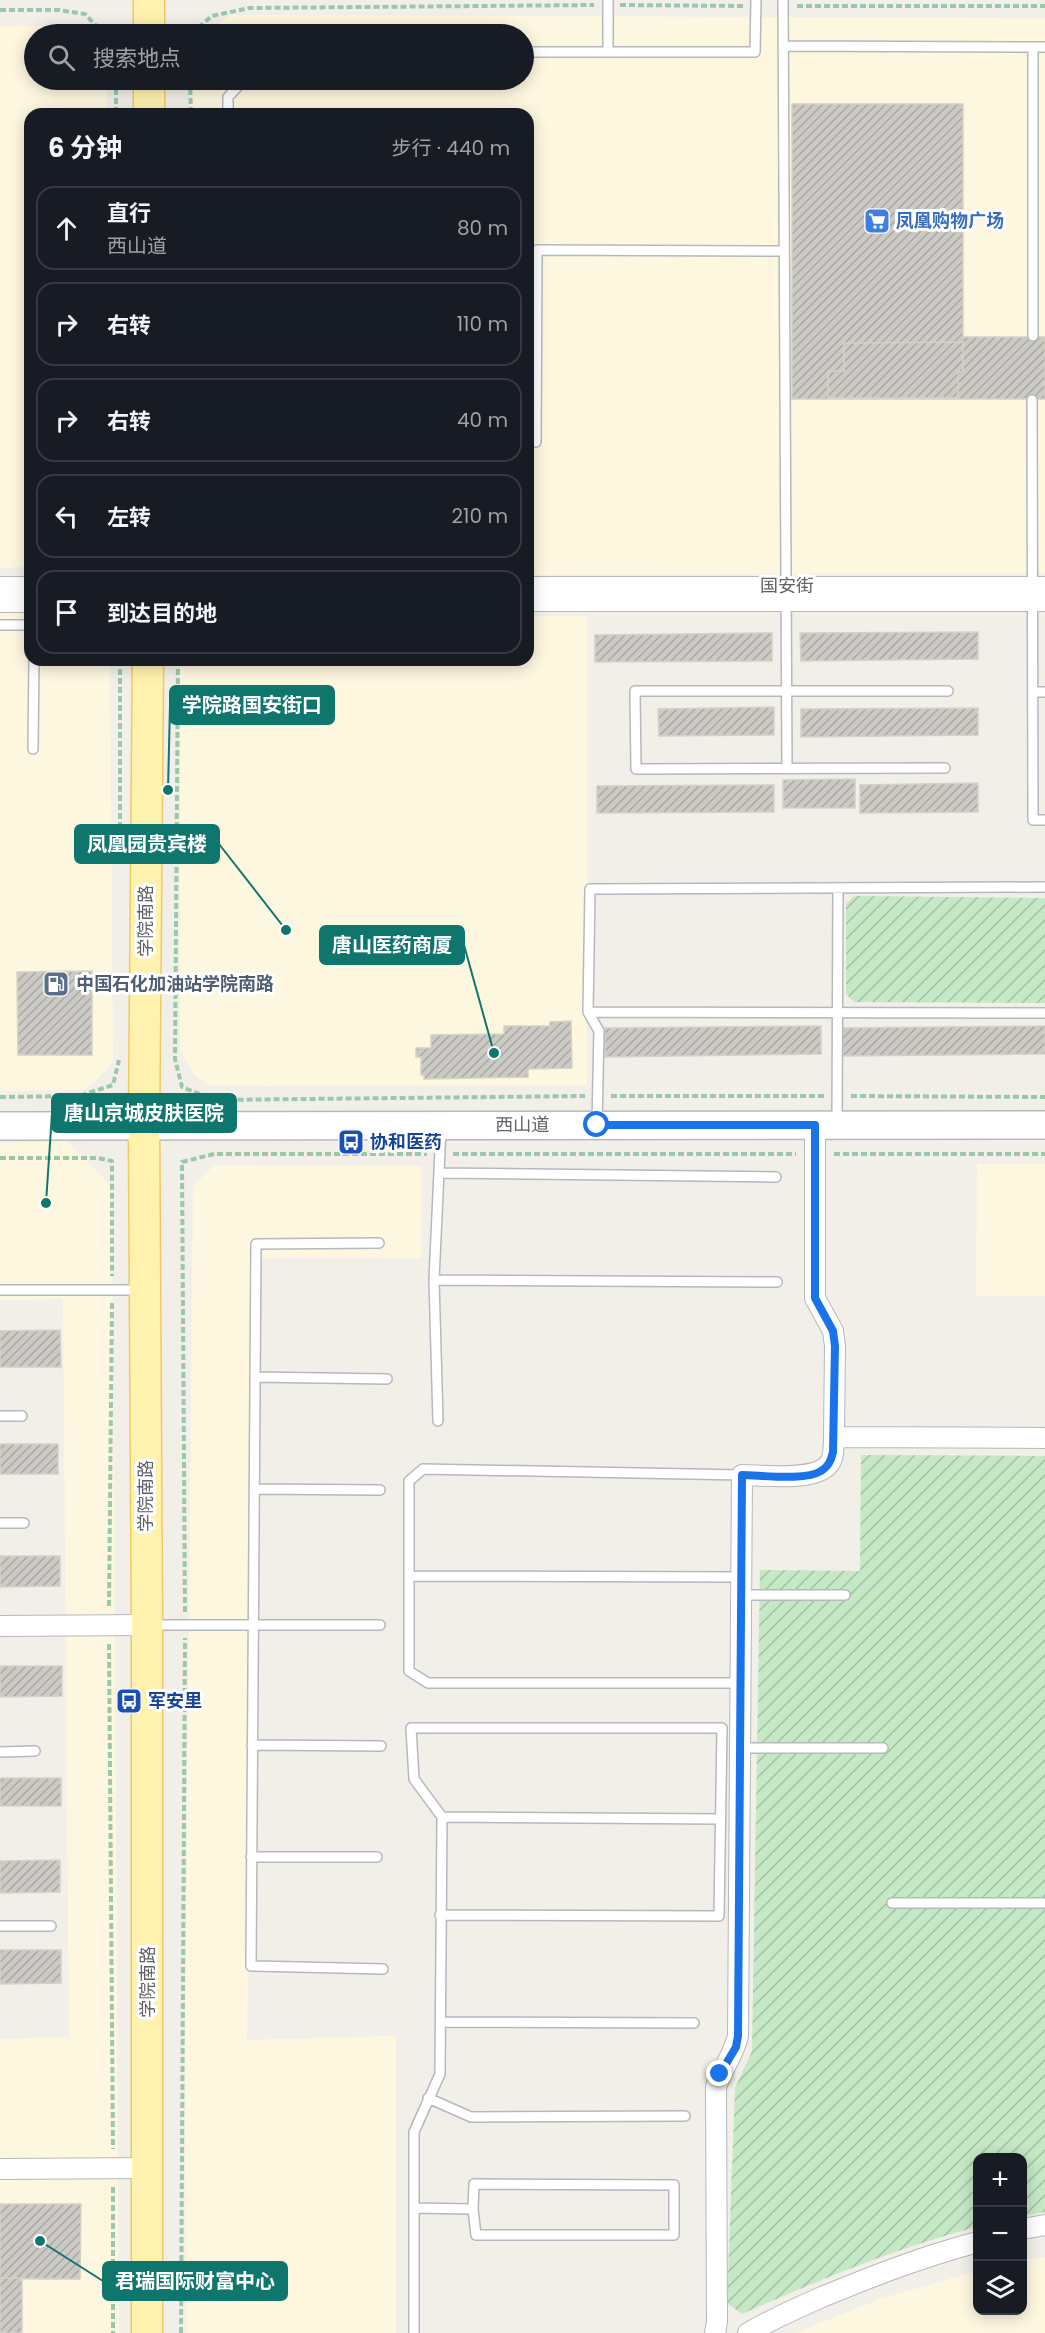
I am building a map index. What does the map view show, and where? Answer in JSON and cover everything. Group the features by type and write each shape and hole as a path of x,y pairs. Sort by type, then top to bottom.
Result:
{"main road":[{"path":"149,0 149,24"},
{"path":"149,90 149,108"},
{"name":"学院南路","path":"147,2333 144,1125 148,666"}],"street":[{"path":"0,587 24,587"},
{"name":"国安街","path":"534,587 785,593 1039,594"},
{"name":"国安街","path":"534,602 785,593"},
{"path":"0,602 24,602"},
{"name":"西山道","path":"0,1125 1045,1125"},
{"path":"715,2333 717,2322 716,2087 720,2074 736,2047 738,2036 742,1475 808,1476 821,1472 830,1462 834,1437 834,1339 833,1331 815,1298 815,1154 826,1125"},
{"path":"834,1437 1045,1438"},
{"path":"0,1626 147,1626"},
{"path":"0,2169 148,2168"},
{"path":"1027,2228 1045,2224"},
{"path":"748,2333 767,2322 858,2282 939,2252 973,2243"}],"lane":[{"path":"608,2 608,52"},
{"path":"534,52 755,52 756,3"},
{"path":"783,3 787,768"},
{"path":"783,46 1045,47"},
{"path":"1033,47 1033,336"},
{"path":"228,108 228,97 235,90"},
{"path":"534,442 536,442 537,250 784,251"},
{"path":"1032,400 1039,594 1033,692 1034,820 1045,820"},
{"path":"0,625 24,625"},
{"path":"33,749 34,666"},
{"path":"945,768 636,769 635,691 948,691"},
{"path":"1033,692 1045,692"},
{"path":"1033,738 1045,738"},
{"path":"597,1125 599,1031 588,1012 590,889 1045,887"},
{"path":"826,1125 838,1012 838,888"},
{"path":"588,1012 1045,1013"},
{"path":"438,1421 434,1280 441,1125"},
{"path":"439,1173 776,1177"},
{"path":"379,1243 256,1244 251,1966 383,1969"},
{"path":"434,1280 777,1282"},
{"path":"0,1290 145,1290"},
{"path":"255,1377 387,1378"},
{"path":"0,1416 22,1416"},
{"path":"740,1683 428,1683 409,1671 409,1481 423,1468 742,1475"},
{"path":"254,1489 381,1490"},
{"path":"0,1523 24,1523"},
{"path":"410,1576 741,1586 845,1595"},
{"path":"147,1626 380,1625"},
{"path":"414,2333 414,2132 440,2074 440,1915 442,1817 414,1779 411,1728 722,1728 719,1916 440,1915"},
{"path":"252,1745 381,1746"},
{"path":"741,1748 883,1748"},
{"path":"0,1752 35,1751"},
{"path":"442,1817 720,1819"},
{"path":"251,1857 377,1857"},
{"path":"892,1903 1045,1903"},
{"path":"0,1926 51,1926"},
{"path":"441,2022 694,2023"},
{"path":"428,2098 471,2116 685,2116"},
{"path":"474,2184 674,2185 674,2235 476,2235 473,2209 474,2184"},
{"path":"414,2208 473,2209"}],"path":[{"path":"202,24 212,16 249,8 608,2 756,3"},
{"path":"783,3 1045,6"},
{"path":"0,10 58,10 85,14 94,24"},
{"path":"116,90 116,108"},
{"path":"190,90 191,108"},
{"path":"178,666 175,1059 182,1087"},
{"path":"0,1097 79,1096 113,1085"},
{"path":"182,2333 185,1625 182,1162 214,1154 1045,1154"},
{"path":"0,1158 98,1158 112,1161 109,1626 113,2333"}],"shaded area":[{"path":"229,15 1045,18 1045,573 534,575 534,108 189,108 190,90 534,90 534,24 220,24","holes":["770,134 770,424 769,261"]},
{"path":"0,26 24,26 24,90 107,90 107,108 24,108 24,567 0,568"},
{"path":"0,609 24,609 24,666 110,666 113,1060 101,1076 84,1090 0,1091"},
{"path":"534,616 587,616 587,1085 211,1086 195,1076 180,1050 180,666 534,666"},
{"path":"67,1141 112,1187 119,2333 0,2333 0,2039 69,2037 63,1299 0,1300 0,1143"},
{"path":"977,1164 1045,1164 1045,1296 976,1296"},
{"path":"214,1165 422,1166 421,1258 257,1258 247,2040 396,2036 396,2333 186,2333 185,2040 193,1186"},
{"path":"1045,2257 1045,2333 795,2333 880,2299 973,2272 973,2315 1027,2315 1027,2259"}],"green space":[{"path":"854,896 1045,898 1045,1003 854,1002 846,994 846,904"},
{"path":"861,1455 1045,1456 1045,2212 1027,2215 1027,2153 973,2153 973,2228 858,2266 742,2314 727,2303 735,2088 752,2051 760,1570 860,1571"}],"building":[{"name":"凤凰购物广场","path":"792,104 963,104 963,337 1045,337 1045,399 792,399"},
{"path":"963,342 963,372 958,372 958,398 828,398 828,371 844,371 844,343"},
{"path":"978,632 978,659 801,661 800,633"},
{"path":"772,633 772,661 595,662 595,635"},
{"path":"774,707 774,735 659,736 658,709"},
{"path":"978,708 978,735 801,737 801,709"},
{"path":"855,779 855,808 783,808 783,780"},
{"path":"978,783 978,812 860,813 860,785"},
{"path":"774,785 774,812 597,813 597,786"},
{"path":"92,971 92,1055 18,1055 17,972"},
{"path":"571,1021 572,1068 528,1069 528,1077 424,1079 424,1075 421,1075 421,1057 416,1057 416,1048 431,1048 431,1035 504,1034 504,1026 550,1026 550,1022"},
{"path":"821,1026 821,1054 605,1057 605,1028"},
{"path":"1045,1026 1045,1054 843,1056 842,1028"},
{"path":"60,1330 61,1367 0,1367 0,1331"},
{"path":"0,1444 58,1444 58,1474 0,1474"},
{"path":"0,1556 60,1556 60,1586 0,1587"},
{"path":"0,1666 62,1666 62,1696 0,1697"},
{"path":"0,1778 61,1778 61,1806 0,1806"},
{"path":"60,1860 60,1892 0,1893 0,1861"},
{"path":"0,1950 61,1950 61,1983 0,1984"},
{"path":"0,2204 81,2204 80,2279 22,2279 22,2333 0,2333"},
{"path":"0,2204 81,2204 80,2279 0,2278"}],"place":[{"name":"凤凰购物广场","path":"877,221"},
{"name":"学院路国安街口","path":"168,790"},
{"name":"凤凰园贵宾楼","path":"286,930"},
{"name":"中国石化加油站学院南路","path":"56,984"},
{"name":"唐山医药商厦","path":"494,1053"},
{"name":"协和医药","path":"351,1142"},
{"name":"唐山京城皮肤医院","path":"46,1203"},
{"name":"军安里","path":"129,1701"},
{"name":"君瑞国际财富中心","path":"40,2241"}],"route":[{"path":"597,1125 815,1125 815,1298 833,1331 835,1346 833,1452 830,1462 821,1472 808,1476 742,1475 738,2036 736,2047 720,2074"}]}
